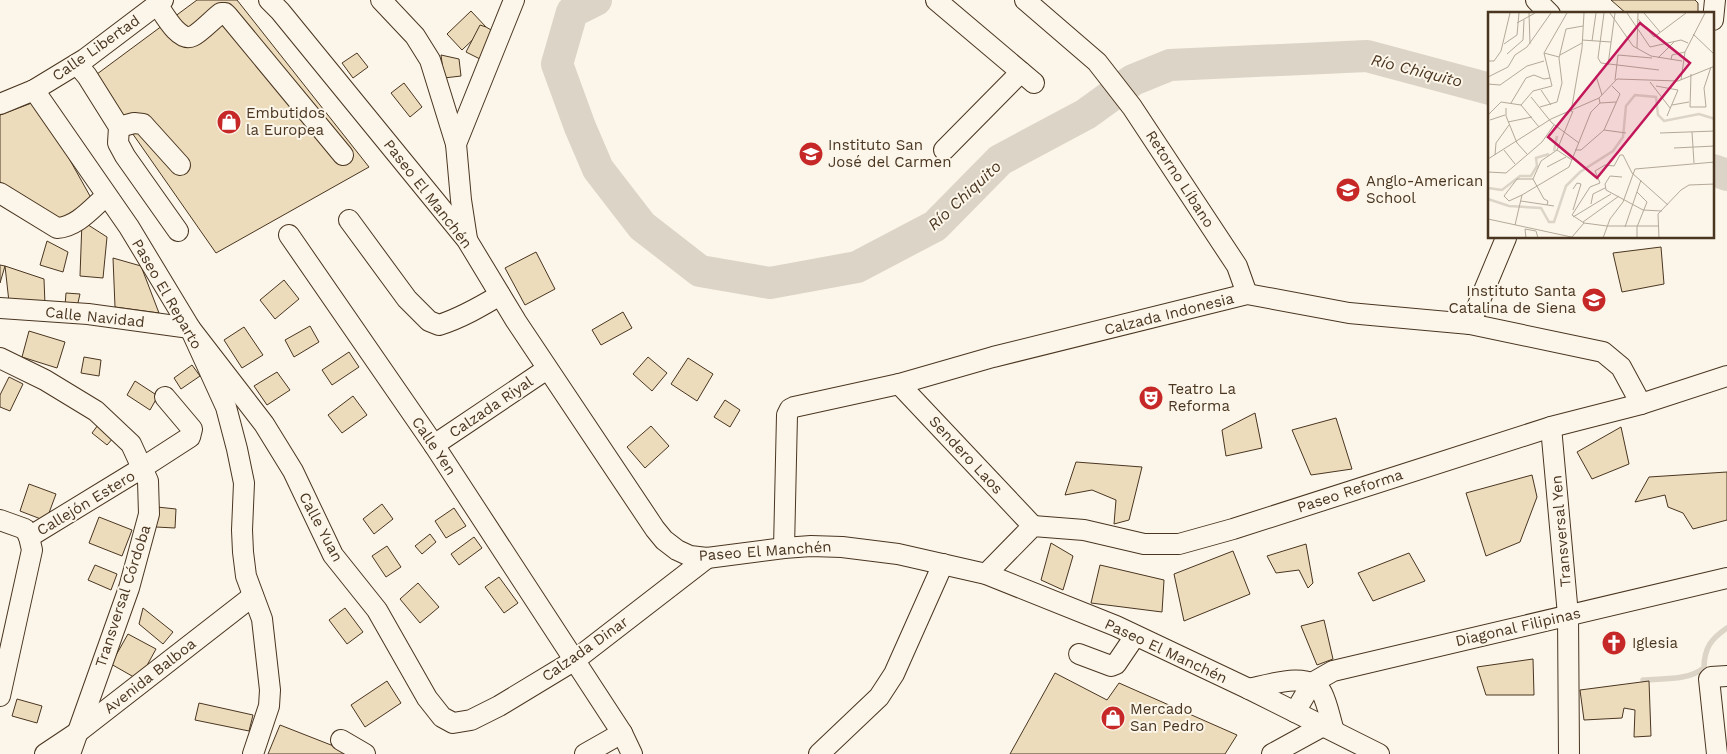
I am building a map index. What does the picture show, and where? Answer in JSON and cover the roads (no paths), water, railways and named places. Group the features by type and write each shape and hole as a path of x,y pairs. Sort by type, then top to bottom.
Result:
{"street":[{"name":"Paseo El Manchén","path":"269,0 467,240 547,369 655,529 664,540 677,550 690,556 707,558 784,548 811,546 842,547 898,554 986,574 1135,636 1249,689 1379,754"},
{"path":"381,0 415,36 430,60 456,144 467,240"},
{"path":"456,144 514,0"},
{"path":"936,0 1028,77 944,150"},
{"name":"Retorno Líbano","path":"1025,0 1097,62 1132,108 1237,266 1247,294"},
{"path":"1536,0 1548,12"},
{"path":"160,2 179,34 186,38 194,36 221,13 228,16 343,156"},
{"name":"Calle Libertad","path":"0,104 34,90 77,64 160,2"},
{"path":"77,64 87,76 118,127 118,143 125,156 178,230"},
{"name":"Paseo El Reparto","path":"34,90 129,227 190,328 226,407 244,483 242,552 246,576 262,619 270,690 269,706 253,754"},
{"path":"118,127 134,123 143,124 180,165"},
{"path":"0,193 57,228 65,228 73,224 106,196"},
{"path":"349,220 407,299 429,321 439,325 454,320 500,295"},
{"name":"Calle Yen","path":"289,235 434,445 622,733 632,754"},
{"path":"1470,324 1506,239"},
{"name":"Calzada Indonesia","path":"784,548 787,415 790,410 899,384 993,357 1247,294 1349,313 1470,324 1603,352 1621,367 1641,404"},
{"name":"Calle Navidad","path":"0,308 88,314 190,328"},
{"name":"Calle Yuan","path":"190,328 264,424 293,471 333,555 377,610 427,698 442,717 453,723"},
{"name":"Transversal Córdoba","path":"0,358 45,380 96,411 131,444 148,481 149,514 129,588 70,754"},
{"name":"Calzada Riyal","path":"434,445 547,369"},
{"name":"Paseo Reforma","path":"1032,526 1084,530 1144,544 1179,544 1242,526 1551,428 1641,404 1727,376"},
{"name":"Sendero Laos","path":"899,384 1032,526"},
{"name":"Callejón Estero","path":"29,537 190,437 192,429 165,397"},
{"name":"Transversal Yen","path":"1551,428 1568,615 1569,754"},
{"path":"0,520 25,529 32,550 0,696"},
{"path":"986,574 1032,526"},
{"name":"Calzada Dinar","path":"453,723 471,720 499,706 575,660 707,558"},
{"path":"819,754 879,697 894,674 943,564"},
{"name":"Diagonal Filipinas","path":"1294,712 1312,683 1334,671 1727,578"},
{"name":"Avenida Balboa","path":"45,754 78,732 253,596"},
{"path":"1079,654 1111,666 1116,664 1135,636"},
{"path":"1716,754 1709,679 1710,677 1727,676"},
{"path":"1249,689 1299,679 1312,683 1322,692 1329,729 1272,754"},
{"path":"585,754 622,733"},
{"path":"341,740 365,754"}],"waterway":[{"name":"Río Chiquito","path":"596,0 572,12 557,64 598,169 642,226 700,271 770,283 857,267 935,226 1000,160 1086,114 1133,80 1170,65 1367,56 1488,88"},
{"name":"Río Chiquito","path":"1714,170 1727,175"},
{"path":"1643,680 1683,677 1704,668 1707,649 1713,640 1727,628"}],"place":[{"name":"Embutidos la Europea","path":"229,122"},
{"name":"Instituto San José del Carmen","path":"811,154"},
{"name":"Anglo-American School","path":"1348,190"},
{"name":"Instituto Santa Catalina de Siena","path":"1594,300"},
{"name":"Teatro La Reforma","path":"1151,398"},
{"name":"Iglesia","path":"1614,643"},
{"name":"Mercado San Pedro","path":"1113,718"}]}
